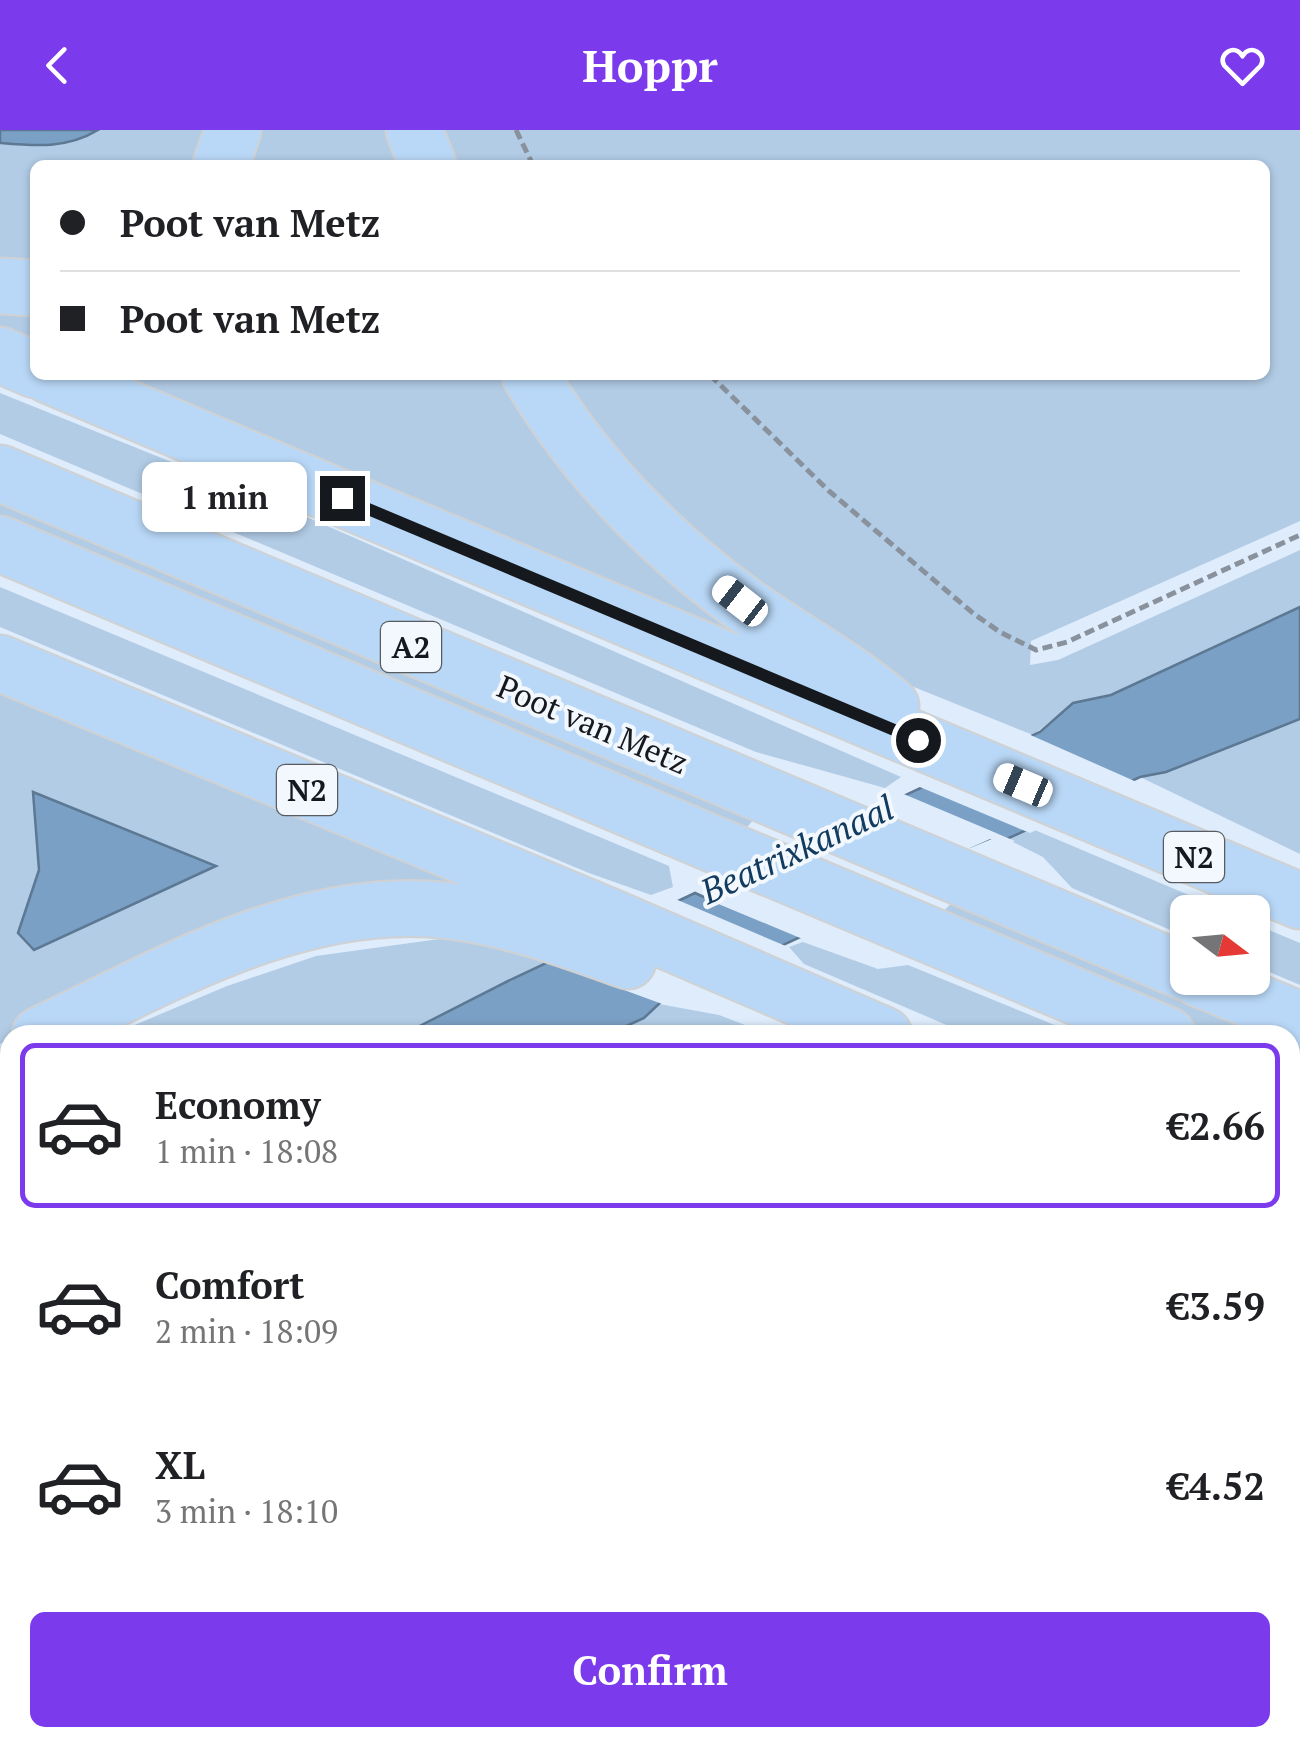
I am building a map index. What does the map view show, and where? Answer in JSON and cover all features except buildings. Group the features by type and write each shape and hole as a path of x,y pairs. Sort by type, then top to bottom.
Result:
{"highway":[{"path":"223,160 233,130"},
{"path":"414,130 426,160"},
{"path":"0,286 30,288"},
{"path":"0,355 30,368"},
{"name":"N2","path":"60,380 1300,901"},
{"name":"N2","path":"533,380 578,444 665,540 740,601 860,680 952,755"},
{"name":"Poot van Metz","path":"0,473 1170,965"},
{"name":"Poot van Metz","path":"0,544 1144,1025"},
{"name":"N2","path":"0,663 591,929 835,1025"},
{"name":"N2","path":"61,1025 227,948 298,924 345,914 426,909 515,924 591,929"},
{"name":"N2","path":"728,982 855,1025"},
{"path":"1239,995 1300,1020"}],"path":[{"path":"516,130 531,160"},
{"path":"715,380 829,491 974,614 1036,650 1067,642 1300,535"}],"shaded area":[{"path":"98,130 222,130 209,160 30,160 30,277 0,276 0,143 38,145 87,136"},
{"path":"244,130 400,130 412,160 233,160"},
{"path":"427,130 1300,130 1300,521 1031,641 1030,665 1058,660 1300,550 1300,606 1111,695 1073,703 1033,735 904,683 675,530 561,380 1270,380 1270,160 440,160"},
{"path":"0,296 30,299 30,350 0,337"},
{"path":"102,380 526,380 857,686"},
{"path":"0,393 293,511 901,777 885,788 756,752 0,434"},
{"path":"0,501 754,819 743,832 0,525"},
{"path":"0,587 669,866 673,887 651,895 589,873 0,627"},
{"path":"0,680 543,907 448,898 42,1025 0,1025","holes":["34,793 215,866 19,932 39,870"]},
{"path":"1300,719 1300,854 1140,777 1166,772"},
{"path":"1030,828 1189,895 1170,895 1170,930 1072,888 1043,857 1007,839"},
{"path":"956,899 1170,989 1170,995 1185,995 1257,1025 1195,1025 938,916"},
{"path":"1270,930 1300,943 1300,985 1270,972"},
{"path":"454,937 547,963 422,1025 135,1025 227,986 316,956"},
{"path":"803,942 878,969 908,965 1055,1025 947,1025 804,964 789,947"},
{"path":"659,1004 719,1015 745,1025 629,1025"}],"water":[{"path":"0,130 98,130 63,143 38,145 0,143"},
{"name":"Beatrixkanaal","path":"1300,607 1300,719 1166,772 1140,777 1007,839 998,835 890,880 881,900 663,1000 644,1018 629,1025 422,1025 695,893 706,898 734,885 818,836 1040,732 1073,703 1111,695"},
{"path":"33,792 216,866 34,950 18,933 39,870"}],"pier":[{"path":"1026,733 1139,783 1030,833 915,785"},
{"path":"899,792 1015,841 1006,844 990,839 970,848 963,865 904,889 893,886 884,905 805,940 704,898 734,884 741,866 799,843"},
{"path":"673,898 788,947 665,1005 542,960"}],"route":[{"path":"342,498 918,740"}]}
